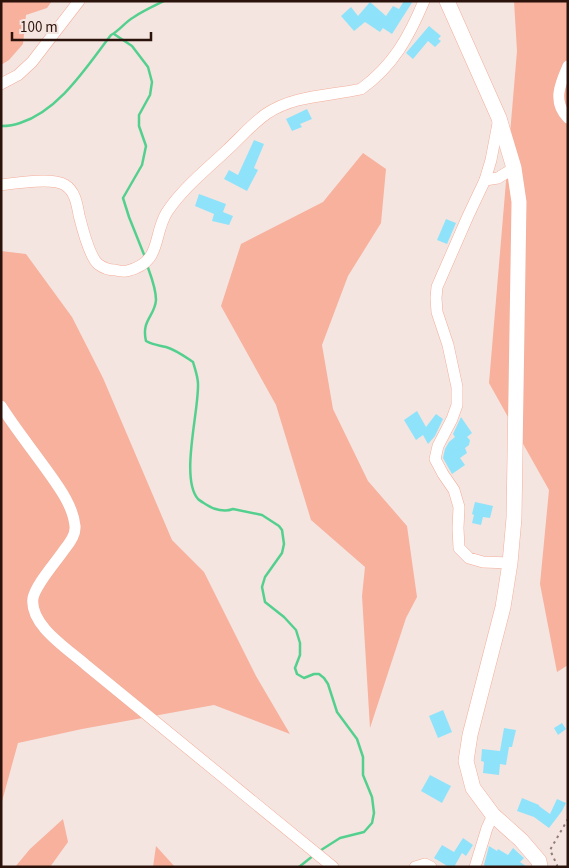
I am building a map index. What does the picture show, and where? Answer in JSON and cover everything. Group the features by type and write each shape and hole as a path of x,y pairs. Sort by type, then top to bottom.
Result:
{"street":[{"path":"1,84 18,76 32,62 79,1"},
{"path":"1,185 41,181 58,182 66,185 75,197 90,251 98,264 109,270 124,272 142,265 151,255 156,245 166,214 190,184 260,119 282,105 298,99 361,89 379,74 403,44 412,29 424,1"},
{"path":"446,1 499,118 514,168 519,202 514,518 510,564 502,607 470,735 466,761 473,788 493,815 521,840 538,861 540,867"},
{"path":"568,66 558,93 560,108 568,118"},
{"path":"499,118 492,160 485,180 438,287 436,298 437,312 448,345 457,387 457,405 438,446 436,459 454,490 459,507 459,548 469,558 484,562 510,564"},
{"path":"485,180 498,178 514,168"},
{"path":"1,406 59,488 74,518 76,529 33,597 34,610 39,622 92,670 333,867"},
{"path":"475,867 493,815"},
{"path":"415,867 425,864 431,867"}],"path":[{"path":"557,867 550,850 568,819"}],"shaded area":[{"path":"1,1 52,1 47,8 26,15 23,44 9,60 1,65"},
{"path":"514,1 568,1 568,665 557,672 540,584 549,490 489,383 517,51"},
{"path":"363,153 386,169 381,223 348,276 322,345 333,409 368,481 407,526 417,597 406,618 370,728 362,596 365,567 311,520 276,405 221,306 241,244 323,202"},
{"path":"1,251 26,254 72,317 103,378 172,540 204,572 256,676 290,734 214,705 82,729 18,743 1,805"},
{"path":"63,819 68,842 50,867 15,867 30,849"},
{"path":"156,846 175,867 153,867"}],"building":[{"path":"404,1 413,1 392,34 383,28 380,32 365,22 354,31 341,16 351,7 358,16 370,2 386,16 393,6 399,9"},
{"path":"429,26 441,36 438,39 441,41 435,47 428,41 413,59 406,53"},
{"path":"307,109 312,119 300,124 302,127 292,131 286,119"},
{"path":"254,140 264,144 254,168 258,170 247,191 224,179 229,170 238,175"},
{"path":"199,194 226,204 223,212 233,216 229,225 212,221 214,214 195,206"},
{"path":"446,219 456,223 447,244 437,240"},
{"path":"417,411 426,427 436,414 443,419 435,436 428,444 423,435 416,440 404,420"},
{"path":"461,417 472,433 467,437 470,440 469,445 465,448 467,453 460,458 465,465 452,474 443,458 449,442 455,437 453,434"},
{"path":"475,502 493,506 490,518 483,517 481,525 472,523"},
{"path":"443,710 452,732 438,738 429,716"},
{"path":"562,723 566,729 558,735 554,728"},
{"path":"504,728 516,730 512,747 509,747 506,765 500,764 499,775 483,773 482,749 500,751"},
{"path":"430,775 451,786 442,803 421,791"},
{"path":"522,798 539,805 550,814 557,799 566,803 549,828 534,817 517,811"},
{"path":"463,838 473,845 466,856 462,853 454,867 449,867 434,858 442,845 454,852"},
{"path":"489,846 508,855 513,848 524,858 520,862 527,867 487,867 484,865"}],"waterway":[{"path":"1,126 20,123 48,108 72,86 111,35 131,19 164,1"},
{"path":"114,34 132,46 148,67 152,82 150,95 139,115 139,126 146,146 142,165 123,198 145,257"},
{"path":"147,265 156,300 145,328 146,341 180,353 193,362 197,376 198,396 190,461 193,489 198,499 210,507 223,510 233,509 262,515 282,530 284,544 282,553 265,577 262,587 265,602 284,617 296,630 300,643 300,655 295,668 297,674 304,678 319,674 324,678 328,684 337,712 357,739 363,757 363,775 372,797 374,813 372,823 364,832 340,838 318,852"},
{"path":"299,867 314,855"}]}
